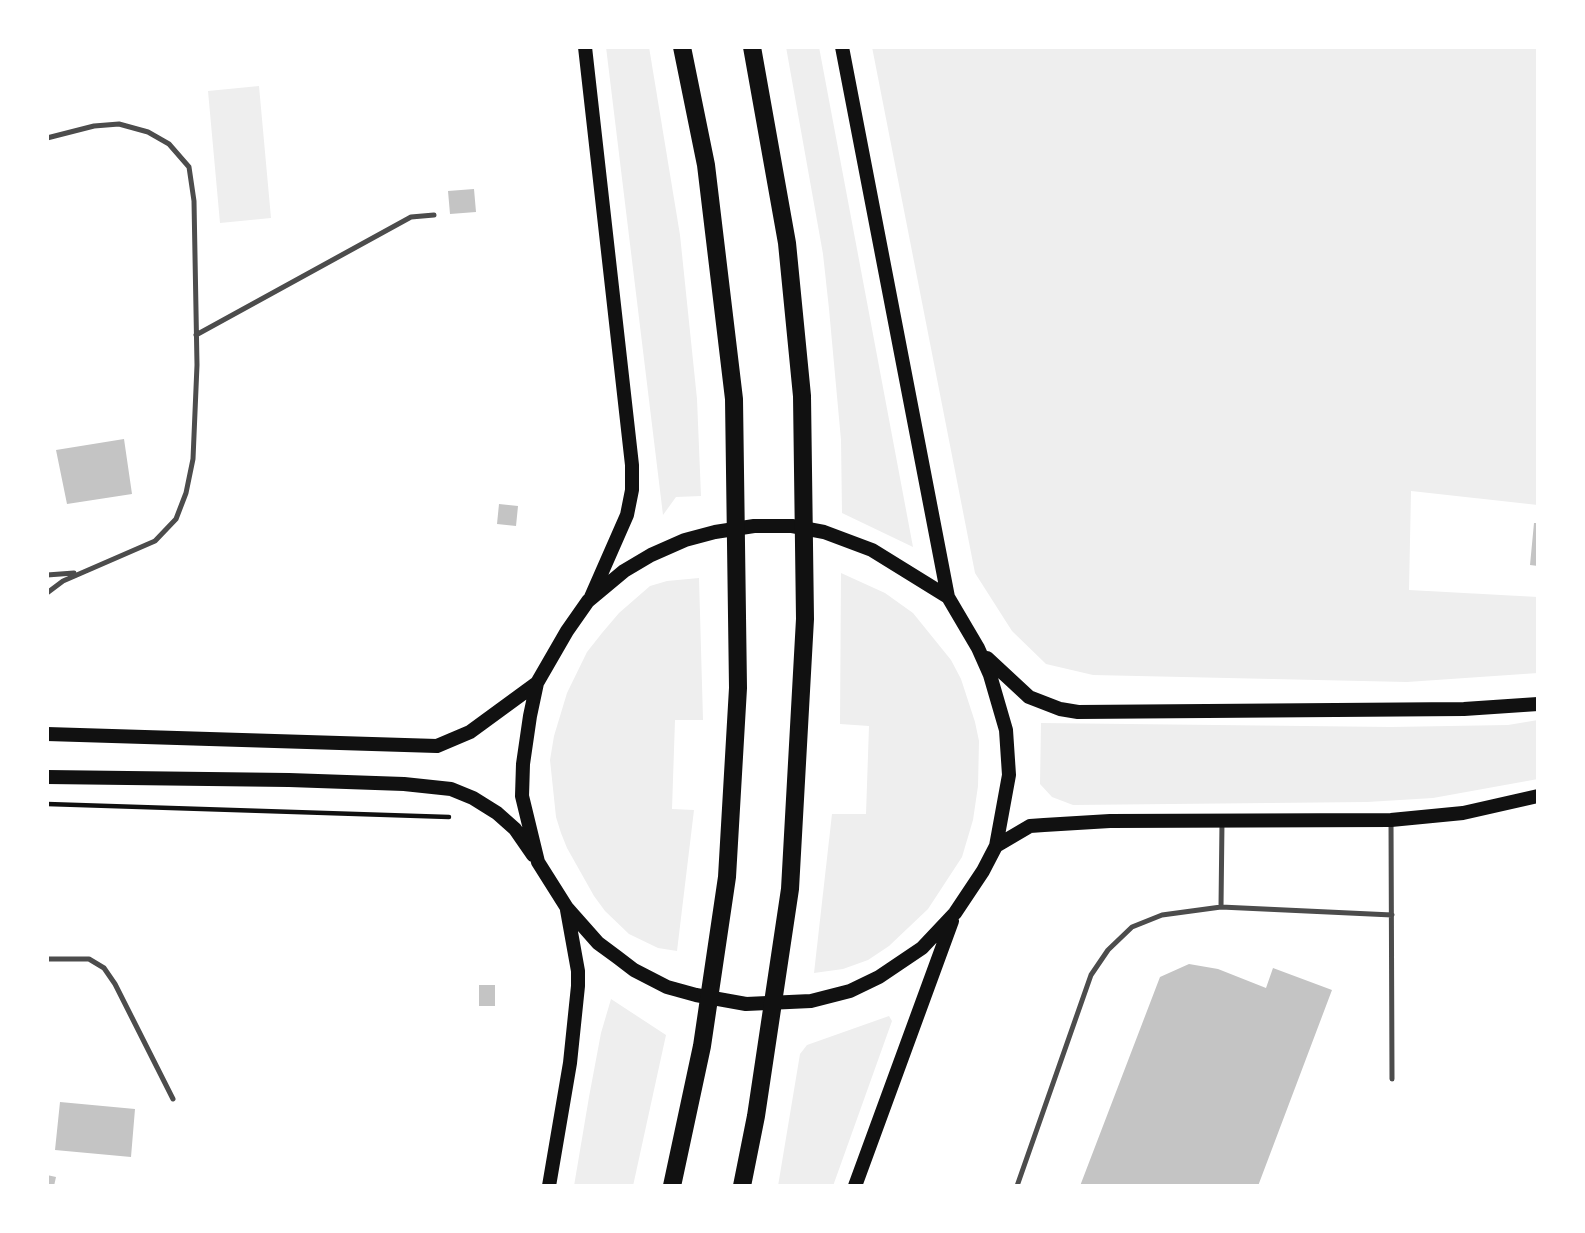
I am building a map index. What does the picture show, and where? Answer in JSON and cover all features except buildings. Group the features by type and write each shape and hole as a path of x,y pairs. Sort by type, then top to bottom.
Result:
{"main road":[{"path":"538,862 522,796 523,764 537,683 555,649 589,601 627,515 632,490 632,466 586,47"},
{"path":"672,1186 702,1046 725,889 738,688 734,399 706,165 682,47"},
{"path":"742,1186 756,1116 790,890 805,619 802,396 787,243 752,47"},
{"path":"47,777 301,780 404,784 451,789 497,813 515,829 567,908 598,943 634,970 667,987 689,994 746,1004 811,1001 850,991 880,978 922,948 955,914 978,880 996,846 1006,797 1009,757 1000,707 978,648 948,597 842,47"},
{"path":"589,601 624,571 685,540 731,529 773,525 792,526 842,538 873,550 948,597"},
{"path":"978,648 1029,697 1060,709 1078,712 1464,709 1538,705"},
{"path":"47,734 437,746 470,733 537,683"},
{"path":"996,846 1030,826 1110,821 1391,820 1463,813 1538,796"},
{"path":"549,1186 570,1063 578,986 567,908"},
{"path":"855,1186 955,914"}],"lane":[{"path":"47,138 94,126 119,124 148,132 169,144 188,167 194,201 196,335 193,459 186,493 176,519 155,541 63,581 47,593"},
{"path":"196,335 411,218 434,215"},
{"path":"47,575 81,573"},
{"path":"1391,820 1392,1079"},
{"path":"1221,907 1222,822"},
{"path":"1017,1186 1091,975 1108,950 1132,927 1162,915 1221,907 1392,915"},
{"path":"47,959 89,959 104,968 173,1099"}],"path":[{"path":"47,804 449,817"}],"shaded area":[{"path":"606,47 649,47 680,235 697,399 701,496 676,497 663,515"},
{"path":"786,47 819,47 913,547 842,513 841,440 823,254"},
{"path":"872,47 1538,47 1538,505 1411,491 1409,590 1538,597 1538,673 1407,682 1093,675 1046,664 1012,631 975,573"},
{"path":"259,86 271,218 220,223 208,91"},
{"path":"841,573 885,593 913,613 951,660 961,679 975,722 979,741 978,786 973,820 962,857 928,909 889,946 868,960 843,969 814,973 832,814 866,814 869,726 840,724"},
{"path":"699,578 703,720 675,720 672,809 694,810 677,951 658,948 629,934 594,896 561,833 556,817 550,760 567,693 587,652 602,633 619,613 650,586 667,581"},
{"path":"1538,720 1538,779 1433,798 1367,802 1073,805 1052,797 1040,784 1041,723 1391,727 1508,725"},
{"path":"611,999 666,1035 633,1186 574,1186 601,1033"},
{"path":"889,1016 892,1021 833,1186 778,1186 800,1054 807,1045"}]}
